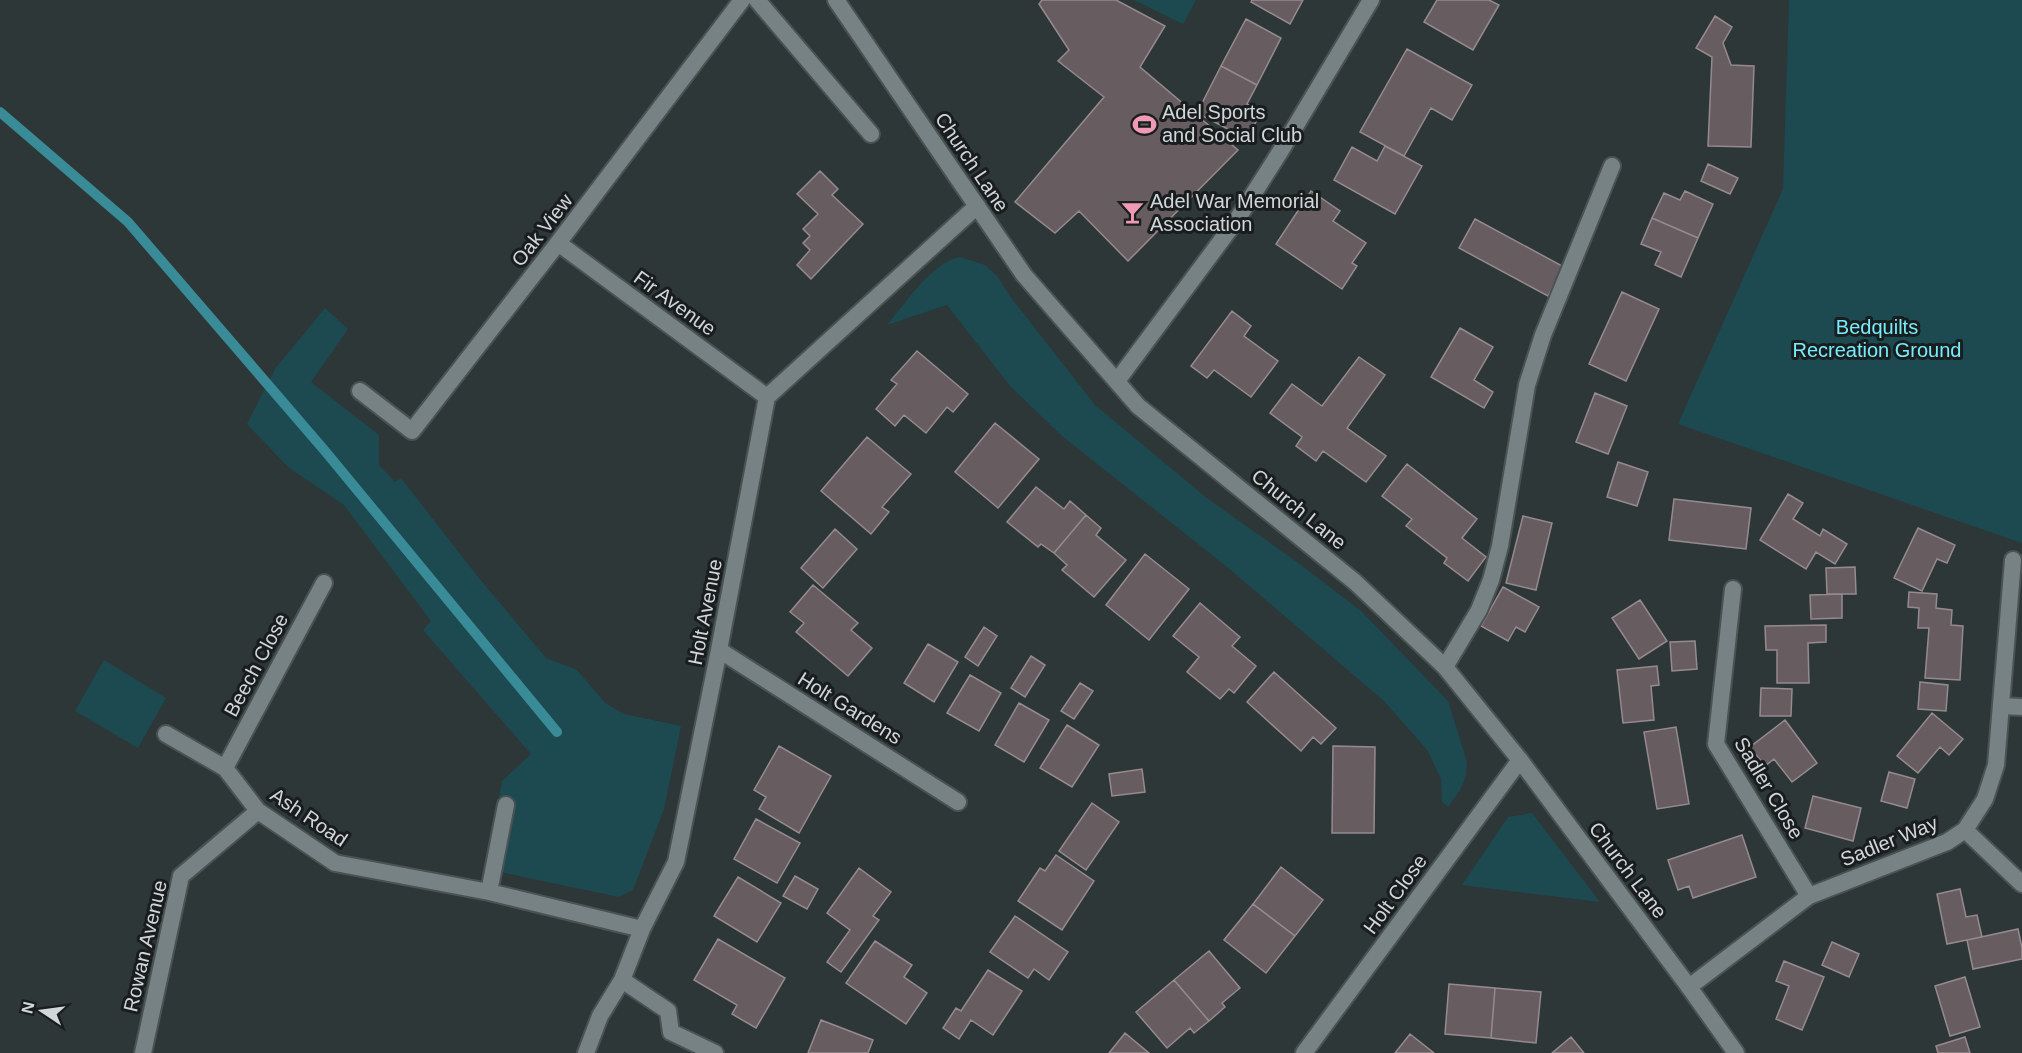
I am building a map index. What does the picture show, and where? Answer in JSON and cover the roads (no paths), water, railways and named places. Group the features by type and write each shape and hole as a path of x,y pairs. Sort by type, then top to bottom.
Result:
{"street":[{"name":"Oak View","path":"360,391 412,431 742,0"},
{"path":"757,0 871,134"},
{"name":"Church Lane","path":"836,0 1024,275 1138,406 1355,582 1445,667 1520,760 1736,1053"},
{"path":"1117,381 1238,218 1371,0"},
{"path":"1445,667 1479,610 1491,580 1500,546 1527,385 1543,335 1612,166"},
{"path":"767,397 977,206"},
{"name":"Fir Avenue","path":"558,243 767,397"},
{"name":"Holt Avenue","path":"622,980 642,929 676,862 767,397"},
{"name":"Sadler Way","path":"1689,987 1809,896 1947,842 1965,830 1985,799 1996,765 2013,560"},
{"name":"Beech Close","path":"225,768 324,583"},
{"name":"Sadler Close","path":"1732,589 1716,744 1809,896"},
{"name":"Holt Gardens","path":"719,650 958,802"},
{"path":"2001,706 2022,707"},
{"name":"Ash Road","path":"166,734 225,768 258,811 335,863 489,892 642,929"},
{"name":"Holt Close","path":"1304,1053 1520,760"},
{"path":"489,892 506,805"},
{"name":"Rowan Avenue","path":"143,1053 181,876 258,811"},
{"path":"1965,830 2022,884"},
{"path":"586,1053 600,1016 622,980 668,1011 671,1032 715,1053"}],"waterway":[{"path":"0,112 128,222 325,451 557,732"}],"place":[{"name":"Adel Sports and Social Club","path":"1144,124"},
{"name":"Adel War Memorial Association","path":"1132,212"}],"park label":[{"name":"Bedquilts Recreation Ground","path":"1877,338"}]}
